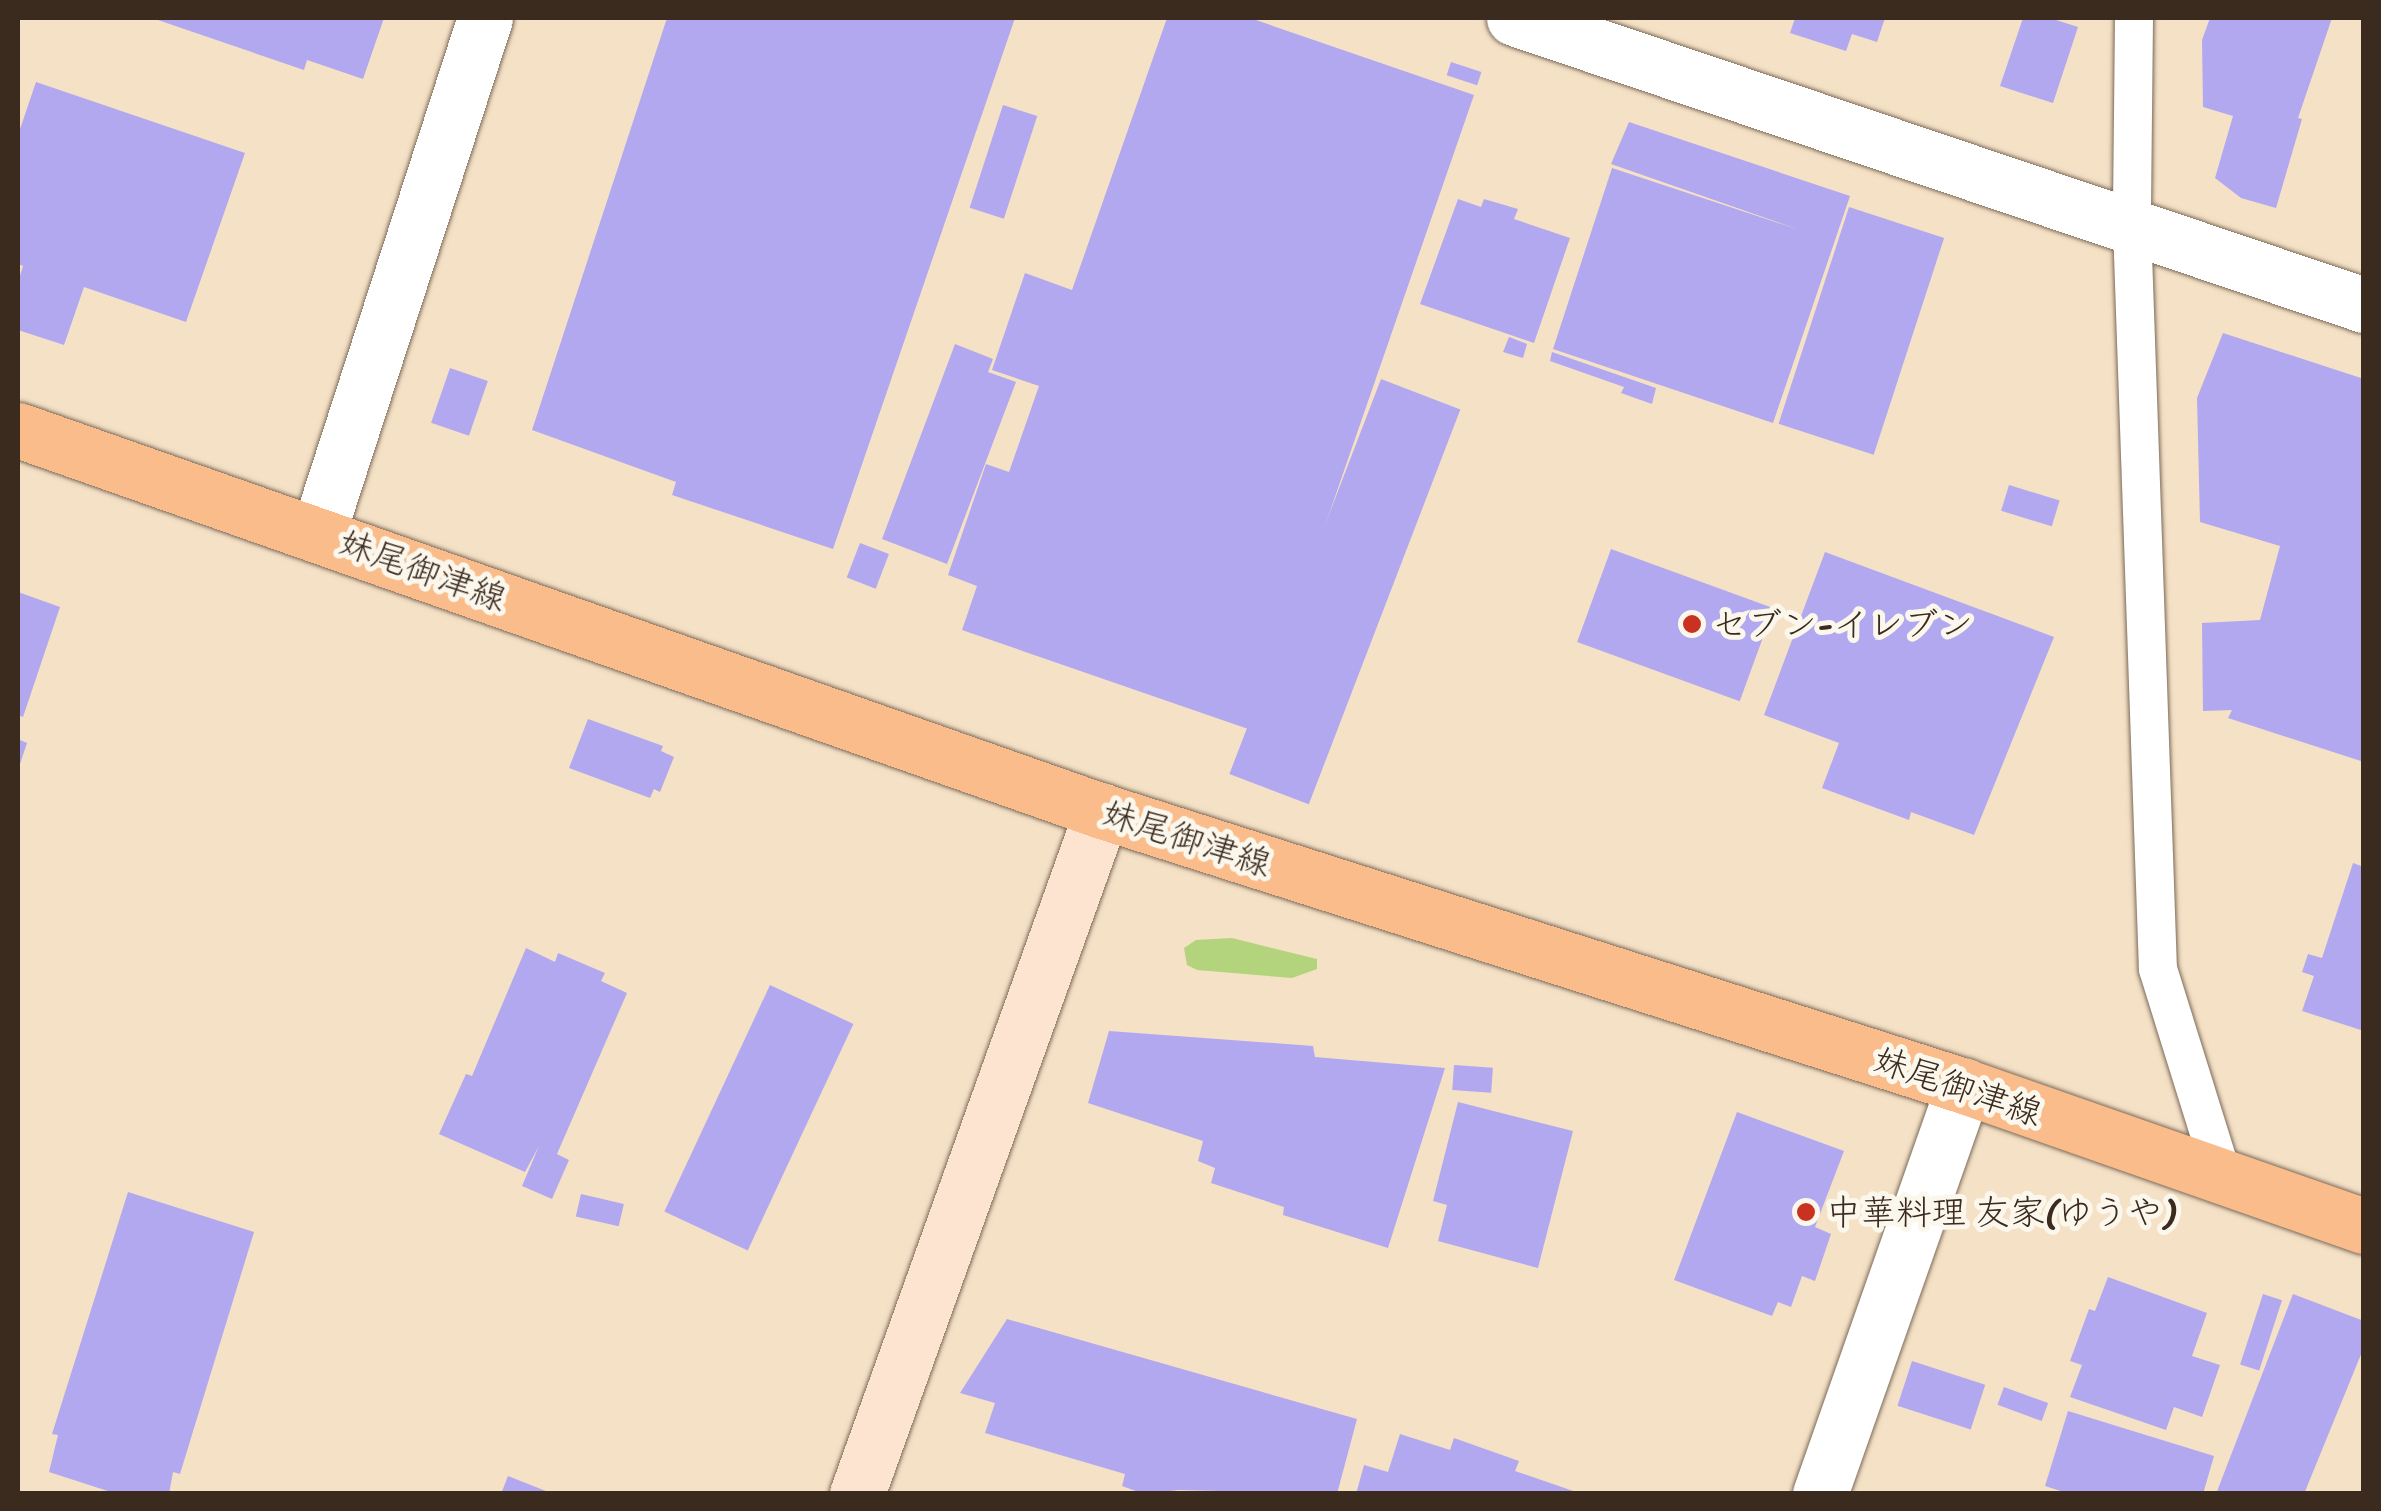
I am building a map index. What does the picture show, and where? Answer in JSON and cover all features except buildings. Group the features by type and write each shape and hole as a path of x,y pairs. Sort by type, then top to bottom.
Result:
{"main road":[{"name":"妹尾御津線","path":"18,430 1102,811 1964,1086 2364,1226"}],"street":[{"path":"318,533 485,18"},
{"path":"1514,18 2364,305"},
{"path":"857,1494 1102,811"},
{"path":"1820,1494 1964,1086"}],"lane":[{"path":"2134,18 2132,226 2158,969 2222,1178"}],"green space":[{"path":"1232,938 1317,959 1317,969 1292,978 1197,970 1187,965 1184,948 1196,940"}],"place":[{"name":"セブン-イレブン","path":"1692,624"},
{"name":"中華料理 友家(ゆうや)","path":"1806,1212"}]}
